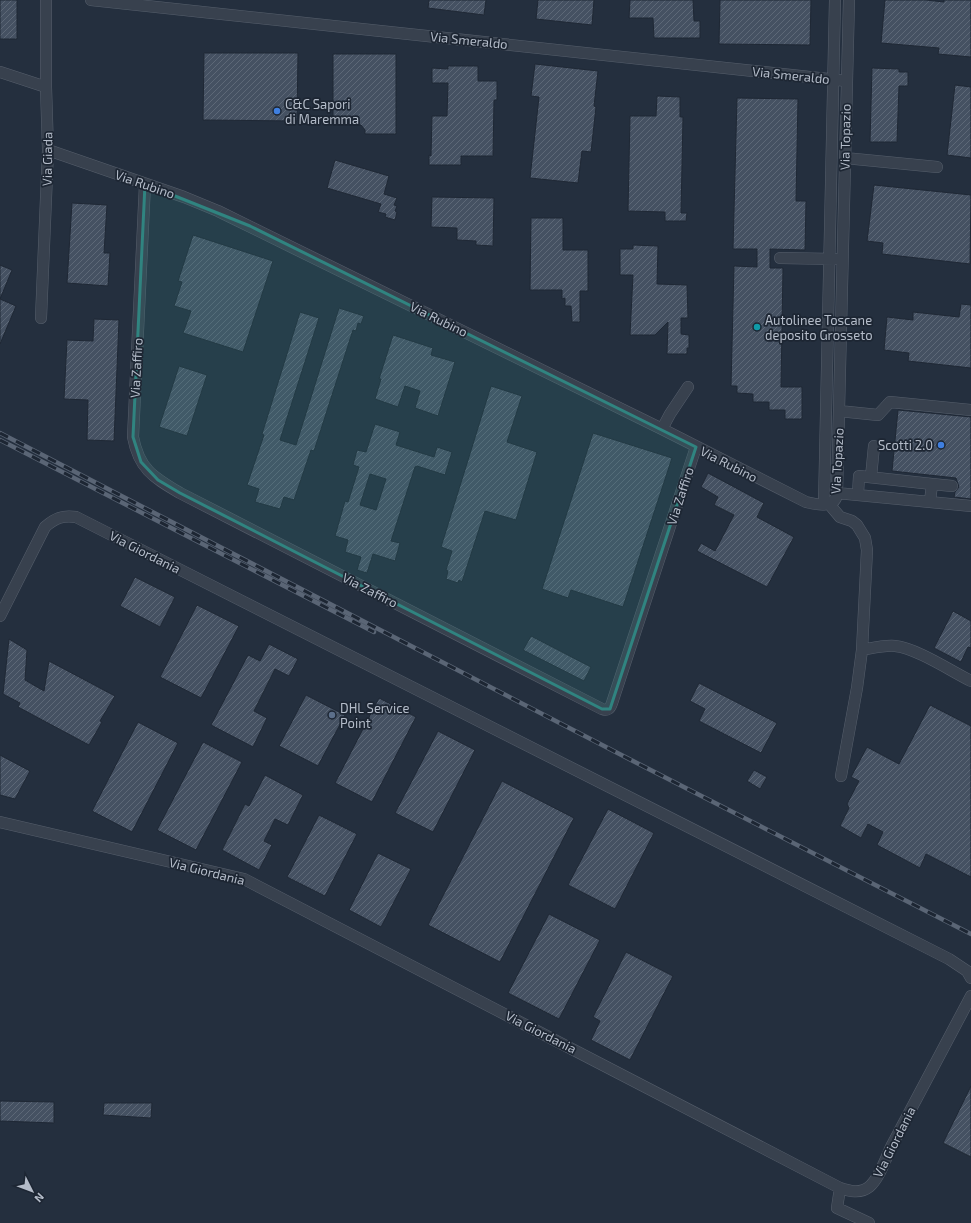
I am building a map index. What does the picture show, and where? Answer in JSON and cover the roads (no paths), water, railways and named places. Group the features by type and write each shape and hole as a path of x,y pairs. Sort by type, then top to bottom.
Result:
{"street":[{"name":"Via Giada","path":"41,318 48,150 46,0"},
{"name":"Via Smeraldo","path":"91,0 846,81"},
{"name":"Via Topazio","path":"835,0 829,259 827,504 835,500 837,492 849,0"},
{"path":"0,72 46,87"},
{"name":"Via Rubino","path":"48,150 184,197 238,220 662,429 806,502 813,504 827,504"},
{"path":"845,158 937,167"},
{"name":"Via Zaffiro","path":"145,184 133,437 136,451 141,462 158,480 180,493 602,709 610,709 612,704 696,447"},
{"path":"780,258 842,259"},
{"path":"662,429 688,387"},
{"path":"839,411 878,415 890,402 971,410"},
{"path":"871,477 874,446"},
{"path":"858,494 859,476 952,486"},
{"path":"930,502 932,484"},
{"path":"837,492 971,506"},
{"path":"827,504 840,517 852,521 857,525 865,538 867,550 862,650 857,688 841,776"},
{"name":"Via Giordania","path":"0,616 46,527 59,517 76,517 949,959 967,971 971,978"},
{"path":"862,650 884,646 896,646 909,649 971,681"},
{"name":"Via Giordania","path":"0,822 244,879 840,1188 851,1192 868,1188 875,1180 971,996"},
{"path":"840,1188 837,1208 869,1223"}],"railway":[{"path":"0,433 633,761 971,934"},
{"path":"0,440 374,632"}],"place":[{"name":"C&C Sapori di Maremma","path":"277,111"},
{"name":"Autolinee Toscane deposito Grosseto","path":"757,327"},
{"name":"Scotti 2.0","path":"941,445"},
{"name":"DHL Service Point","path":"332,715"}]}
